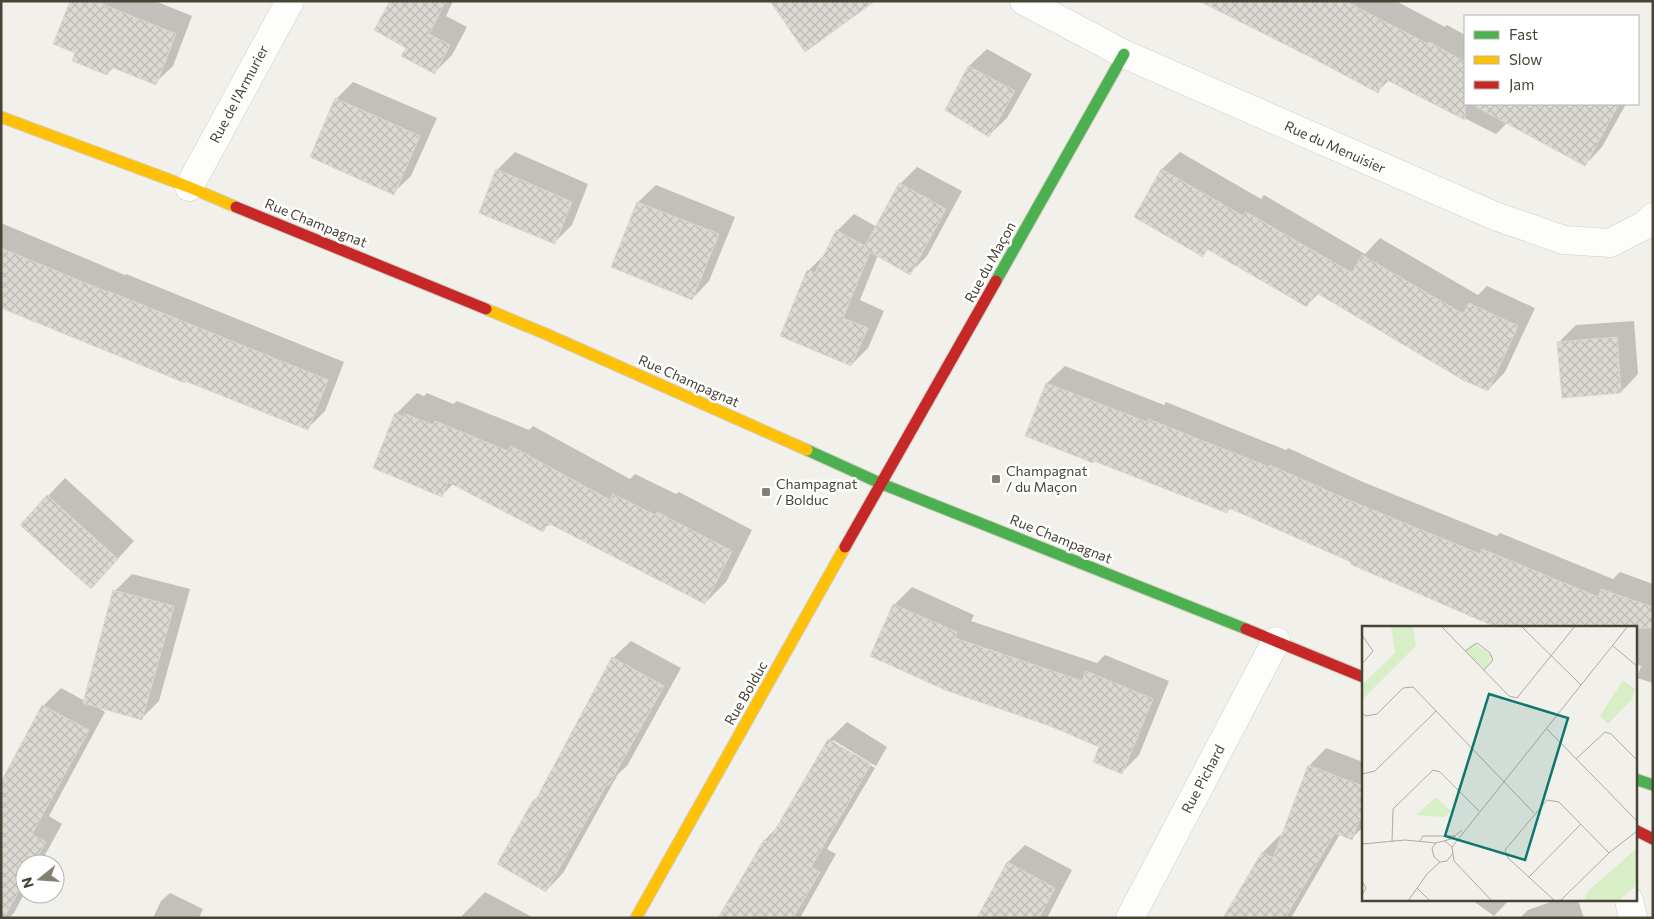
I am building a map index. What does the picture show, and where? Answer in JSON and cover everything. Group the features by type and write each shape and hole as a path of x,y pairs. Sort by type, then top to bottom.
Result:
{"street":[{"name":"Rue de l'Armurier","path":"189,187 290,1"},
{"name":"Rue du Menuisier","path":"1024,1 1124,54 1495,216 1564,240 1610,243 1645,225 1653,217"},
{"name":"Rue du Maçon","path":"882,484 1124,54"},
{"name":"Rue Champagnat","path":"1,117 189,187 546,334 882,484 1362,677"},
{"name":"Rue Bolduc","path":"636,918 882,484"},
{"name":"Rue Pichard","path":"1130,918 1276,641"},
{"path":"1636,779 1653,785"},
{"path":"1636,830 1653,839"},
{"path":"1629,902 1633,918"}],"building":[{"path":"70,1 95,1 176,34 156,85 111,67 107,75 72,61 75,53 53,44"},
{"path":"390,1 446,1 429,34 450,45 435,74 401,56 406,48 374,30"},
{"path":"770,1 875,1 805,52"},
{"path":"1199,1 1345,1 1464,61 1465,120 1385,79 1378,93"},
{"path":"968,66 1015,91 989,137 945,110"},
{"path":"335,98 420,136 394,195 310,157"},
{"path":"1473,105 1618,105 1585,166"},
{"path":"496,169 572,202 555,244 479,213"},
{"path":"1161,169 1243,216 1246,212 1352,273 1362,255 1463,314 1469,303 1518,326 1488,391 1463,380 1315,292 1307,307 1207,249 1203,257 1134,217"},
{"path":"899,183 946,209 910,275 870,252 843,318 868,328 851,366 780,336 807,270 815,273 836,230 865,246"},
{"path":"637,202 719,234 692,300 611,267"},
{"path":"1,248 328,380 308,430 185,381 185,383 1,308"},
{"path":"1617,337 1621,393 1562,398 1557,342"},
{"path":"1046,383 1147,422 1148,419 1269,467 1270,465 1346,499 1480,554 1482,549 1598,597 1601,589 1653,607 1653,628 1636,628 1636,626 1493,626 1350,564 1351,562 1229,508 1227,513 1025,436"},
{"path":"395,413 403,417 405,414 433,425 435,421 508,451 511,446 610,500 613,494 655,515 657,512 732,551 705,604 548,523 543,532 448,482 442,497 373,468"},
{"path":"47,495 118,559 91,589 20,525"},
{"path":"113,590 174,606 142,720 83,703"},
{"path":"893,604 957,632 955,638 1082,681 1086,671 1153,699 1122,774 1093,762 1099,747 1050,726 945,690 870,656"},
{"path":"612,657 664,686 546,892 497,864 533,800 535,801"},
{"path":"42,705 89,730 32,834 46,842 39,854 15,854 15,898 4,918 1,918 1,782"},
{"path":"828,739 871,764 811,867 820,872 793,918 718,918 764,840 768,842"},
{"path":"1308,765 1362,786 1362,814 1352,840 1335,833 1285,918 1223,918 1262,852 1273,858"},
{"path":"1007,862 1055,888 1039,918 977,918"}],"traffic: fast":[{"path":"996,281 1124,54"},
{"path":"807,450 882,484 1246,629"},
{"path":"1636,779 1653,785"}],"traffic: slow":[{"path":"1,117 189,187 236,207"},
{"path":"486,309 807,450"},
{"path":"636,918 845,547"}],"traffic: jam":[{"path":"236,207 486,309"},
{"path":"845,547 996,281"},
{"path":"1246,629 1362,677"},
{"path":"1636,830 1653,839"}],"place":[{"name":"Champagnat / du Maçon","path":"996,479"},
{"name":"Champagnat / Bolduc","path":"766,492"}]}
